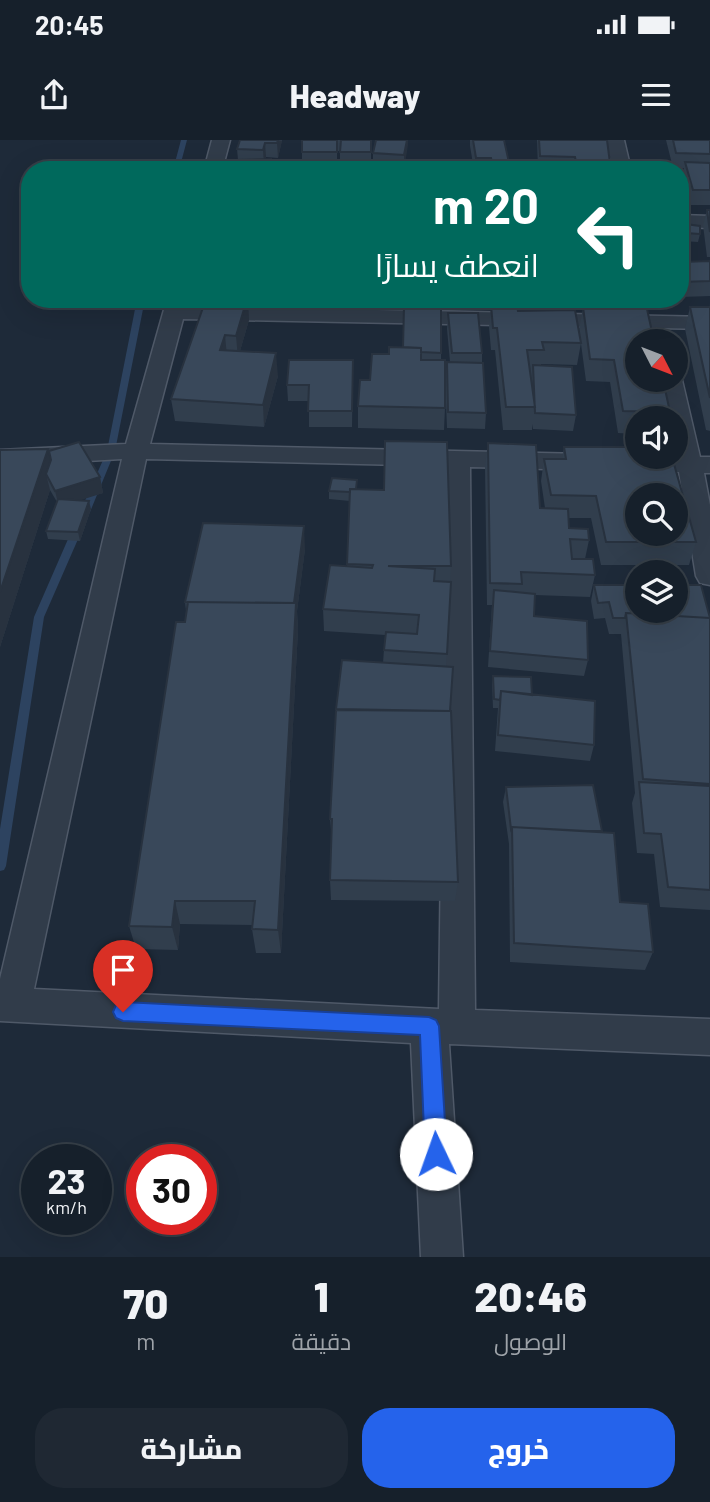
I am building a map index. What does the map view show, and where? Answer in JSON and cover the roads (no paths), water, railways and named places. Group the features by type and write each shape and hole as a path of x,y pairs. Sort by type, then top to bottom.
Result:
{"street":[{"path":"215,161 221,140"},
{"path":"615,140 620,161"},
{"path":"689,221 710,222"},
{"path":"175,308 136,451 6,1005 443,1027 710,1037"},
{"path":"215,308 625,329"},
{"path":"654,308 659,329"},
{"path":"672,329 710,323"},
{"path":"674,392 700,465 708,562"},
{"path":"0,457 136,451 700,465"},
{"path":"442,1257 443,1027 458,459"}],"waterway":[{"path":"178,161 184,140"},
{"path":"85,512 111,451 139,308"},
{"path":"0,866 39,617 77,530"}]}
